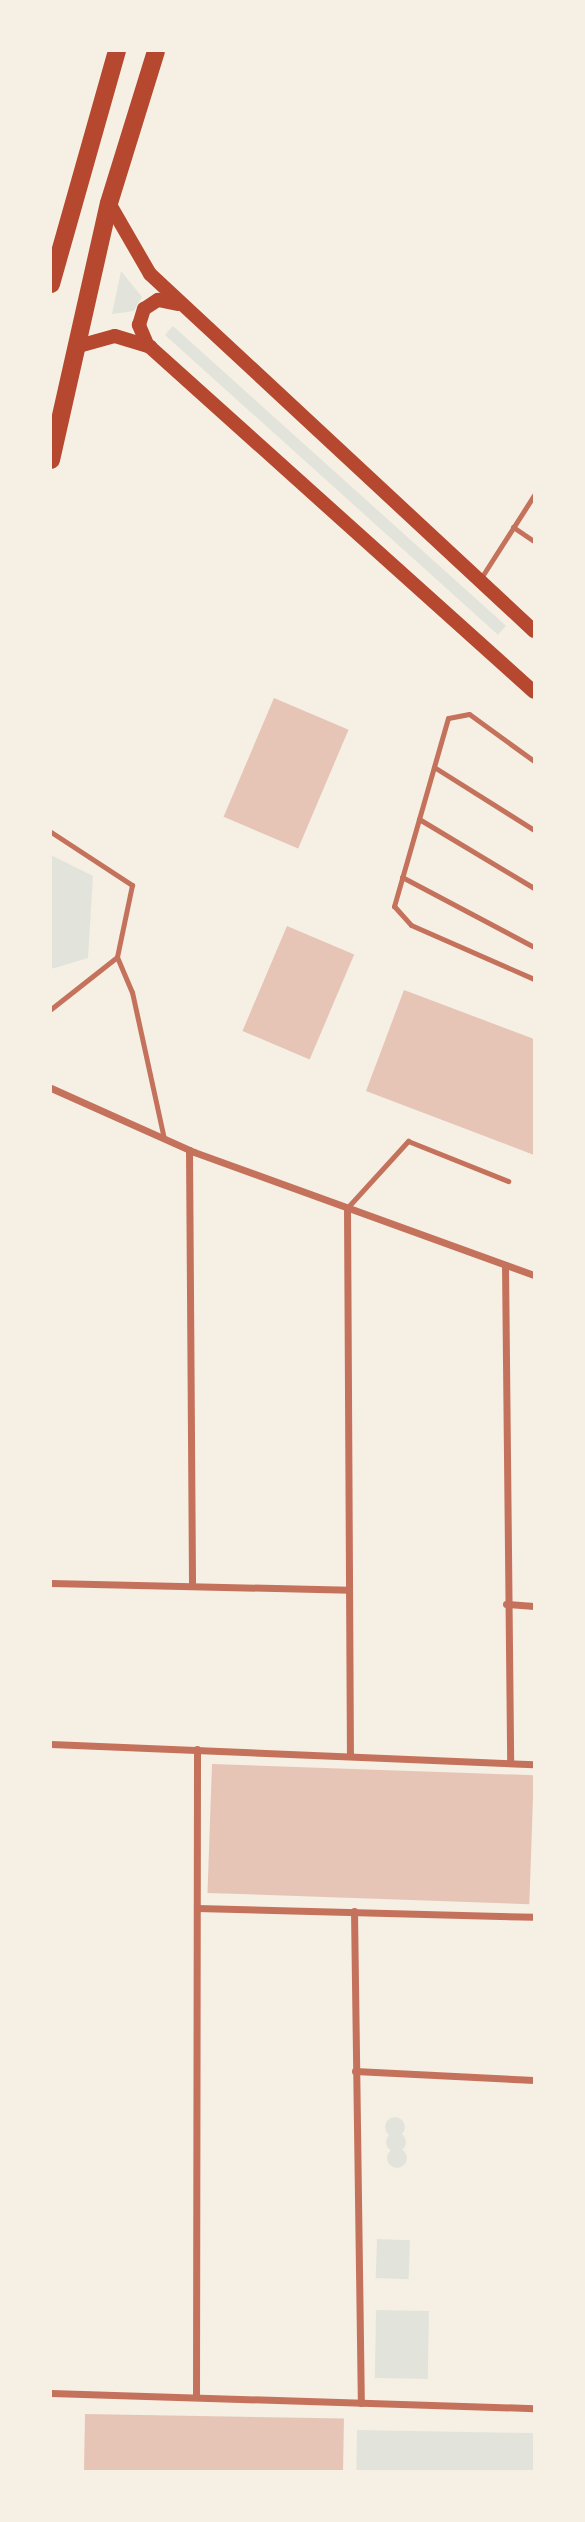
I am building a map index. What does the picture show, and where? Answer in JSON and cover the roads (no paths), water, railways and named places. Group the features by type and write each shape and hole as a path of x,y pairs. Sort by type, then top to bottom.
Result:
{"main road":[{"path":"51,284 56,242 117,51"},
{"path":"51,460 109,203 156,51"},
{"path":"109,203 139,259 183,307 477,584 534,631"},
{"path":"183,307 167,300 144,309 140,334 150,347 534,692"},
{"path":"75,347 115,336 150,347"}],"street":[{"path":"51,1088 189,1150 534,1275"},
{"path":"189,1150 192,1586"},
{"path":"347,1208 350,1756"},
{"path":"505,1265 506,1604 510,1763"},
{"path":"51,1583 349,1590"},
{"path":"506,1604 534,1606"},
{"path":"51,1744 534,1764"},
{"path":"196,2397 197,1749"},
{"path":"197,1908 534,1917"},
{"path":"354,1911 361,2403"},
{"path":"355,2071 534,2080"},
{"path":"51,2393 534,2408"}],"lane":[{"path":"477,584 534,495"},
{"path":"513,527 534,541"},
{"path":"534,761 457,712 448,718 394,906 411,925 534,979"},
{"path":"434,767 534,830"},
{"path":"419,819 534,888"},
{"path":"51,832 132,885 117,957 132,992 164,1139"},
{"path":"402,877 534,947"},
{"path":"51,1009 117,957"},
{"path":"347,1208 408,1141 508,1181"}]}
